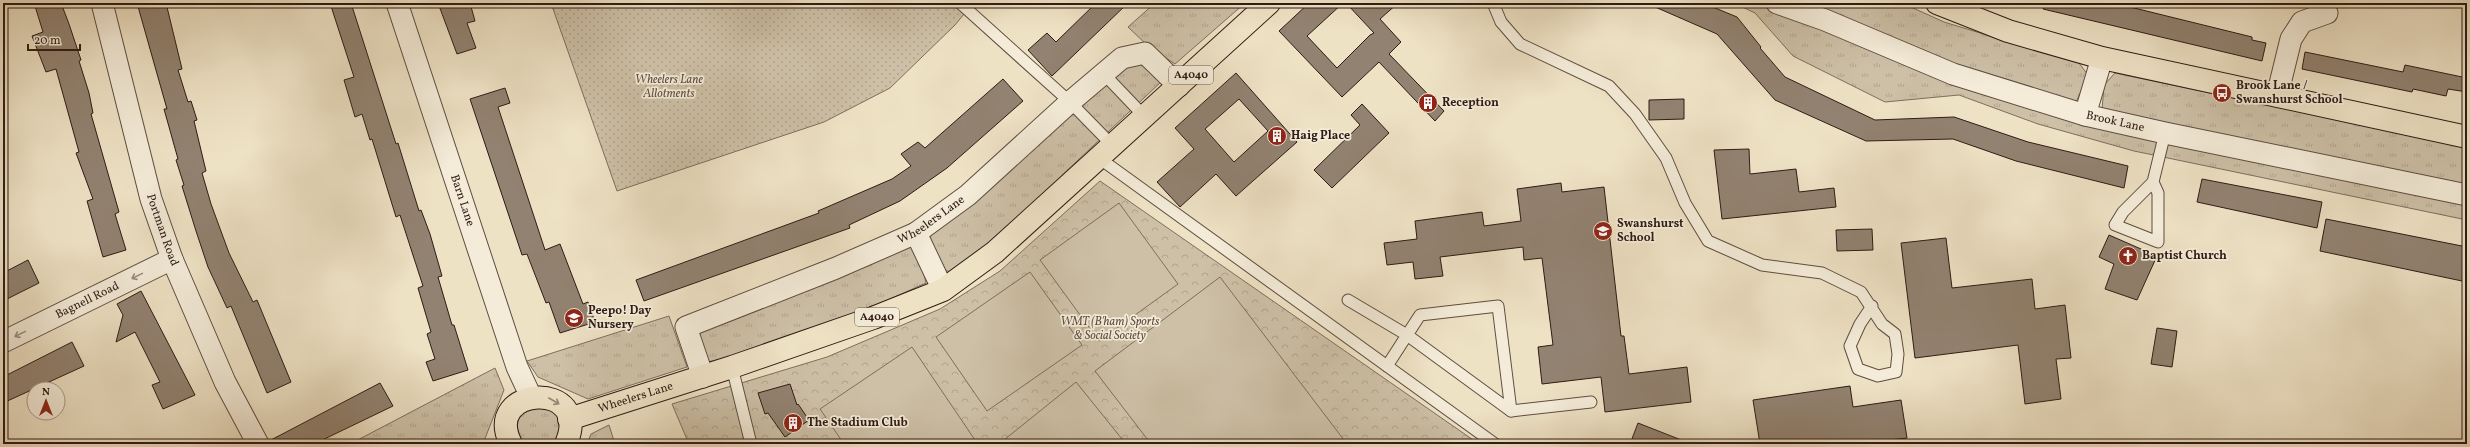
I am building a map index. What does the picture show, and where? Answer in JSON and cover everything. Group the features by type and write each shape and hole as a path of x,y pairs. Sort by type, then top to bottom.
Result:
{"main road":[{"name":"Wheelers Lane","path":"569,419 703,377 873,318 944,290 995,252 1269,3"},
{"path":"1937,3 2008,31 2102,58 2467,136"},
{"path":"505,439 510,412 516,405 531,397 547,397 554,400 566,412 569,419 570,428 566,444"}],"street":[{"name":"Portman Road","path":"102,3 151,199 172,259 225,382 258,444"},
{"name":"Barn Lane","path":"397,3 517,367 531,397"},
{"name":"Brook Lane","path":"1777,3 1825,20 1953,74 2084,114 2165,133 2467,195"},
{"path":"2277,96 2291,39 2302,22 2327,13"},
{"name":"Wheelers Lane","path":"703,377 686,327 836,268 916,233 968,195 1070,102 1122,58 1145,53 1179,86"},
{"path":"2084,114 2102,58"},
{"path":"916,233 944,290"},
{"name":"Bagnell Road","path":"3,342 172,259"}],"lane":[{"path":"960,3 1070,102 1106,152 1387,366 1495,444"},
{"path":"1493,3 1502,22 1520,44 1609,86 1635,114 1666,158 1685,203 1708,241 1762,265 1822,274 1861,292 1872,306 1882,324 1895,334 1898,354 1896,372 1878,376 1858,369 1850,346 1860,324 1872,306"},
{"path":"1104,73 1144,117"},
{"path":"2153,182 2158,193 2158,242 2115,225 2123,212 2153,182 2165,133"},
{"path":"1348,300 1407,335 1511,411 1591,402"},
{"path":"1387,366 1420,315 1498,306 1511,411"},
{"path":"732,367 751,444"}],"green space":[{"name":"Wheelers Lane Allotments","path":"551,3 973,3 955,25 890,88 824,122 617,191"},
{"path":"1155,3 1245,3 1175,64 1147,45 1128,27"},
{"path":"1734,3 1902,3 1944,22 2079,63 2088,75 2077,100 2067,113 2101,123 2104,85 2115,73 2467,147 2467,220 2134,151 2038,124 1959,95 1885,102 1793,56 1755,13"},
{"path":"1141,63 1163,80 970,262 950,272 943,269 928,238 930,233 1020,160 1130,64"},
{"name":"WMT (B'ham) Sports & Social Society","path":"1100,181 1479,444 689,444 672,404 827,357 940,309 1000,271"},
{"path":"1119,203 1178,284 1099,341 1040,260"},
{"path":"909,246 920,257 926,283 870,308 722,359 707,362 696,330"},
{"path":"1030,272 1082,345 987,411 936,337"},
{"path":"1220,277 1347,444 1151,444 1095,371"},
{"path":"669,316 687,367 588,399 538,377 527,361"},
{"path":"912,347 975,440 970,444 844,444 820,409"},
{"path":"495,368 504,390 484,441 478,444 350,444"},
{"path":"1076,382 1126,444 999,444"},
{"path":"544,405 560,417 560,437 555,444 525,444 518,431 519,417 521,413 527,409"},
{"path":"609,425 615,444 587,444 591,434"}],"building":[{"path":"44,3 61,3 69,24 81,60 79,61 89,93 93,113 91,114 119,212 115,214 126,250 103,257 87,201 93,199 76,153 79,152 56,69 46,72 32,36 43,32 35,6"},
{"path":"137,3 166,3 182,69 178,70 188,102 191,101 197,120 194,121 206,171 202,173 211,204 229,253 253,302 257,300 291,382 267,393 231,306 227,308 208,267 196,231 182,186 184,185 176,160 178,159 164,109 167,109"},
{"path":"330,3 351,3 396,144 398,143 419,211 421,210 430,234 442,276 438,277 452,325 454,325 468,370 433,381 426,362 435,359 427,334 431,332 418,288 423,286 400,215 396,217 372,139 370,140 362,114 355,117 344,80 354,77"},
{"path":"438,3 470,3 475,21 467,23 476,48 457,54"},
{"path":"1096,3 1128,3 1052,76 1028,50 1047,33 1056,42"},
{"name":"Haig Place","path":"1309,3 1343,3 1307,36 1337,68 1370,35 1374,33 1346,3 1398,3 1380,19 1401,42 1389,54 1444,111 1435,121 1379,62 1342,97 1279,31"},
{"path":"1646,3 1703,3 1737,17 1761,47 1760,48 1785,77 1875,120 1954,117 2028,142 2128,166 2124,188 2016,161 1953,139 1866,141 1775,100 1717,34"},
{"path":"2044,3 2122,3 2122,5 2252,37 2252,40 2266,43 2262,61 2043,9"},
{"path":"2305,52 2403,72 2405,65 2467,78 2467,92 2448,89 2446,96 2413,89 2412,92 2302,69"},
{"name":"Haig Place","path":"1236,73 1297,142 1236,196 1216,174 1180,207 1157,182 1194,149 1175,128","holes":["1239,99 1268,131 1234,162 1205,129"]},
{"path":"1003,79 1023,101 947,168 900,201 849,225 850,228 644,301 636,280 819,213 818,211 892,179 911,166 901,154 918,142 925,148"},
{"path":"505,88 510,103 498,107 545,250 560,244 583,304 588,302 595,322 560,333 549,302 546,303 527,254 522,255 470,99"},
{"path":"1684,99 1684,119 1649,120 1649,100"},
{"name":"Haig Place","path":"1362,104 1389,133 1332,188 1314,170 1360,125 1351,115"},
{"path":"1749,149 1750,174 1796,169 1799,192 1834,188 1836,207 1722,219 1714,150"},
{"path":"2202,179 2322,202 2317,228 2197,202"},
{"path":"1561,183 1562,192 1604,187 1621,336 1624,336 1629,374 1687,367 1691,402 1605,412 1601,377 1542,384 1538,347 1553,345 1542,258 1524,260 1523,247 1440,257 1443,276 1415,279 1413,262 1387,265 1384,243 1417,239 1415,221 1482,212 1484,226 1521,221 1517,189"},
{"path":"2326,219 2467,247 2467,260 2462,281 2320,251"},
{"path":"1872,229 1873,250 1837,251 1836,230"},
{"path":"2109,235 2157,256 2137,300 2105,289 2114,264 2099,257"},
{"path":"1946,238 1952,288 2032,279 2035,309 2065,305 2071,358 2056,359 2061,399 2025,404 2018,345 1915,358 1901,243"},
{"path":"28,260 39,283 3,301 3,273"},
{"path":"141,291 195,395 163,409 152,385 160,382 135,332 116,342 123,315 117,304"},
{"path":"2157,328 2177,331 2172,367 2151,364"},
{"path":"72,342 84,366 51,381 26,381 26,392 3,403 3,377"},
{"path":"380,383 393,406 314,444 270,444 269,441"},
{"path":"790,384 797,405 798,404 809,420 785,437 768,413 765,414 758,393"},
{"path":"1850,386 1853,407 1901,400 1907,438 1890,440 1891,444 1760,444 1753,400"},
{"path":"1638,423 1689,443 1689,444 1630,444"}],"place":[{"name":"Brook Lane / Swanshurst School","path":"2222,93"},
{"name":"Reception","path":"1428,103"},
{"name":"Haig Place","path":"1277,136"},
{"name":"Swanshurst School","path":"1603,231"},
{"name":"Baptist Church","path":"2128,256"},
{"name":"Peepo! Day Nursery","path":"574,318"},
{"name":"The Stadium Club","path":"793,423"}]}
